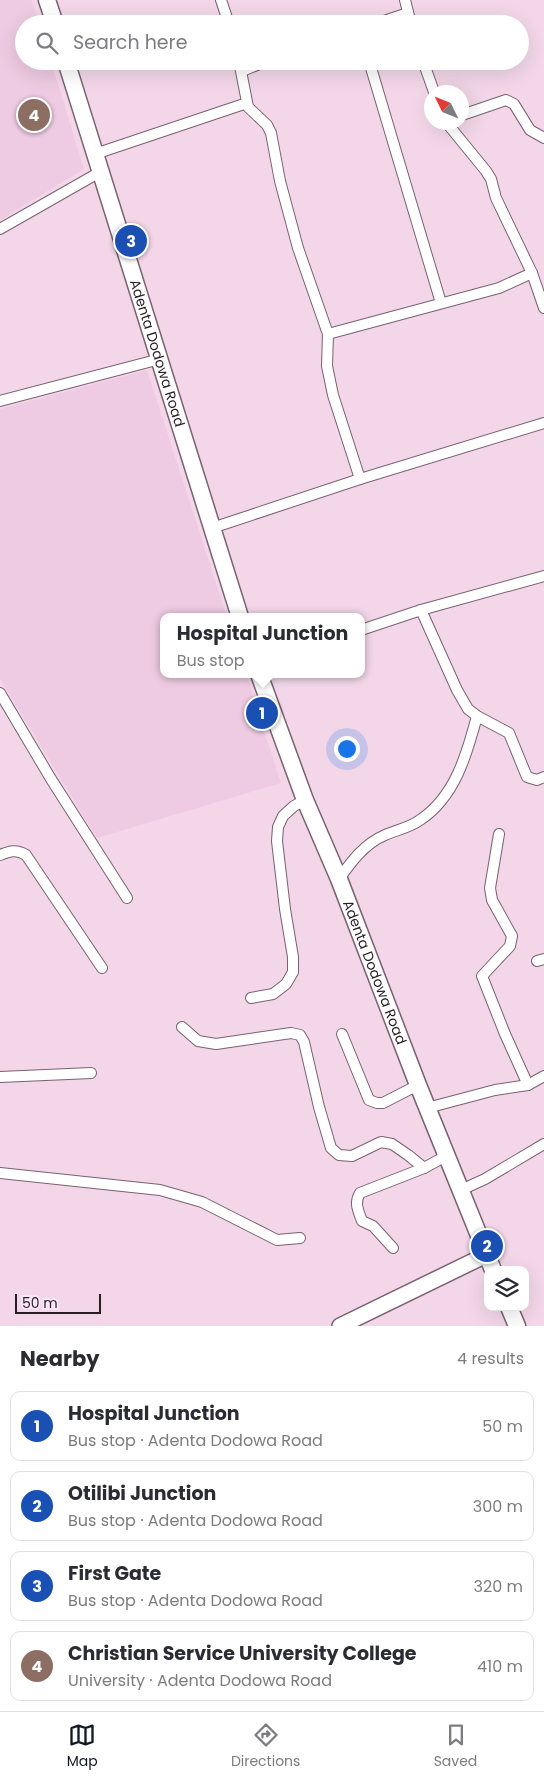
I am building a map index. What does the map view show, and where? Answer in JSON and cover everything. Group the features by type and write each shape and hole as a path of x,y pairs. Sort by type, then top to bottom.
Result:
{"main road":[{"path":"47,0 52,15"},
{"name":"Adenta Dodowa Road","path":"69,70 239,613"},
{"name":"Adenta Dodowa Road","path":"260,678 305,800 490,1263"},
{"path":"340,1326 366,1321 490,1263"},
{"path":"511,1311 517,1326"}],"street":[{"path":"222,0 226,15"},
{"path":"402,15 408,13 404,0"},
{"path":"242,70 247,103 251,111 267,125 271,133 280,181 298,248 328,334 327,366 333,395 360,479"},
{"path":"372,70 441,303"},
{"path":"426,70 432,85"},
{"path":"469,113 506,100 514,104 530,130 544,138"},
{"path":"96,154 247,103"},
{"path":"453,130 491,179 496,198 532,273 544,308"},
{"path":"0,229 100,172"},
{"path":"328,334 499,288 532,273"},
{"path":"0,401 160,359"},
{"path":"212,528 360,479 544,423"},
{"path":"365,629 421,610 544,576"},
{"path":"421,610 456,690 468,709 477,716 510,732 527,777 537,780 544,777"},
{"path":"0,693 127,898"},
{"path":"338,879 365,848 384,835 418,822 448,793 460,771 477,716"},
{"path":"251,998 273,994 286,984 293,972 293,957 277,841 278,827 283,816 294,806 305,800"},
{"path":"499,834 490,888 492,900 512,936 510,946 482,976 528,1085"},
{"path":"0,854 13,850 20,851 26,855 102,968"},
{"path":"182,1027 198,1040 216,1044 292,1033 300,1035 304,1042 319,1107 331,1148 339,1155 352,1156 380,1142 392,1144 408,1154 424,1168"},
{"path":"342,1034 369,1100 383,1103 418,1085"},
{"path":"0,1077 91,1074"},
{"path":"427,1108 495,1090 528,1085 544,1076"},
{"path":"461,1190 485,1179 544,1144"},
{"path":"394,1248 374,1226 362,1221 356,1205 356,1199 360,1193 424,1168 446,1156"},
{"path":"0,1173 160,1190 202,1202 277,1240 300,1238"}],"shaded area":[{"path":"0,0 32,0 36,15 15,15 15,70 54,70 84,169 0,220"},
{"path":"147,370 226,613 160,613 160,678 247,678 281,783 97,838 0,679 0,409"}],"place":[{"name":"Christian Service University College","path":"34,115"},
{"name":"First Gate","path":"131,241"},
{"name":"Hospital Junction","path":"262,713"},
{"name":"Otilibi Junction","path":"487,1246"}]}
